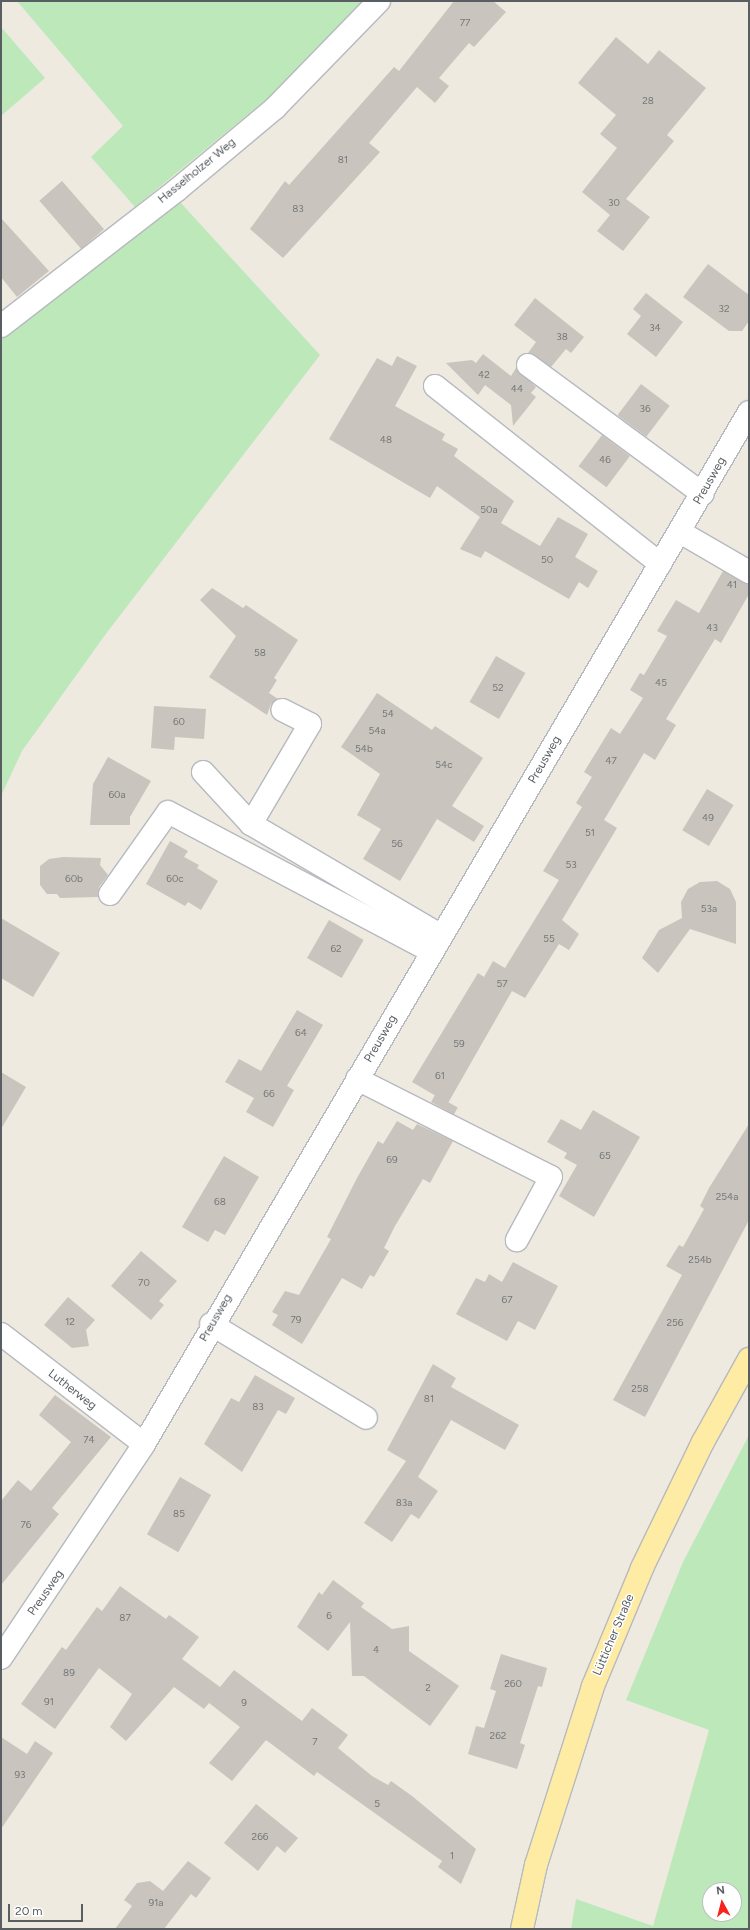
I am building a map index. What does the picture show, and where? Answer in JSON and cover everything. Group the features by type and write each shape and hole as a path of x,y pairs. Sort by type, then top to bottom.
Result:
{"main road":[{"name":"Lütticher Straße","path":"522,1929 536,1865 593,1686 642,1568 703,1442 749,1359"}],"street":[{"name":"Hasselholzer Weg","path":"1,326 177,190 275,108 379,1"},
{"path":"528,365 703,494"},
{"path":"435,386 660,564"},
{"name":"Preusweg","path":"1,1658 144,1444 211,1324 437,944 660,564 703,494 749,412"},
{"path":"680,532 749,572"},
{"path":"251,824 310,724 282,710"},
{"path":"203,772 251,824 437,944"},
{"path":"110,894 168,812 437,944"},
{"path":"357,1079 551,1177 517,1240"},
{"path":"211,1324 366,1418"},
{"name":"Lutherweg","path":"1,1334 144,1444"}],"green space":[{"path":"17,1 368,1 274,93 135,207 91,157 123,126"},
{"path":"1,27 45,78 1,116"},
{"path":"180,202 320,355 105,635 22,751 1,796 1,339"},
{"path":"749,1435 749,1929 571,1929 576,1899 653,1926 709,1730 626,1700 683,1562"}],"building":[{"path":"454,1 493,1 506,12 474,47 469,43 439,78 449,86 435,103 417,87 369,143 380,152 283,258 250,229 285,181 289,185 394,67 399,71"},
{"path":"616,37 648,64 659,50 706,88 667,135 674,141 626,199 650,217 623,251 597,231 610,215 582,192 617,148 600,134 616,115 578,83"},
{"path":"62,181 104,229 81,249 39,201"},
{"path":"1,218 49,271 17,297 1,277"},
{"path":"708,264 749,295 749,321 742,331 729,331 683,297"},
{"path":"646,293 683,322 656,357 627,334 641,316 633,309"},
{"path":"535,298 584,337 571,353 566,349 551,367 528,353 536,342 514,325"},
{"path":"483,354 511,376 516,368 536,387 531,393 536,397 513,426 511,405 485,385 478,395 446,363 472,360 476,363"},
{"path":"397,356 417,366 395,406 445,434 442,440 458,449 454,456 514,501 501,523 540,546 558,517 588,534 575,557 598,571 588,588 579,582 569,599 485,551 481,558 460,549 480,517 437,486 430,498 329,439 377,358 392,366"},
{"path":"641,384 670,406 646,437 618,415"},
{"path":"602,435 630,456 606,487 579,466"},
{"path":"723,571 749,584 749,594 721,643 715,639 666,719 676,725 655,760 644,753 604,820 617,828 562,920 579,934 569,950 559,944 525,998 512,991 448,1103 412,1082 478,973 484,977 493,961 505,968 559,880 543,871 582,807 576,803 592,777 584,772 611,728 620,734 643,698 630,690 640,673 644,675 667,636 657,631 676,600 699,613"},
{"path":"212,588 243,608 246,605 298,640 274,678 277,680 269,693 278,699 271,704 267,715 209,677 236,636 200,600"},
{"path":"496,656 525,673 499,719 470,702"},
{"path":"377,693 432,730 435,726 483,758 452,806 484,826 474,842 437,819 400,881 363,859 381,829 357,815 380,774 341,747"},
{"path":"154,706 206,709 204,739 175,737 174,750 151,748"},
{"path":"108,757 151,781 130,817 130,825 90,825 93,784"},
{"path":"707,789 734,805 709,846 682,830"},
{"path":"170,841 188,851 184,857 199,865 197,868 218,881 201,910 188,902 185,906 146,884"},
{"path":"63,857 101,858 100,865 108,875 99,887 98,897 60,898 57,894 47,894 40,885 40,866 49,859"},
{"path":"717,881 730,889 736,902 736,944 690,929 658,973 642,958 659,930 682,918 681,902 688,889 700,882"},
{"path":"1,918 60,953 33,997 1,978"},
{"path":"329,920 364,940 342,978 307,958"},
{"path":"297,1010 323,1025 287,1086 294,1090 273,1127 246,1112 254,1098 225,1082 239,1059 261,1071"},
{"path":"1,1072 26,1087 1,1129"},
{"path":"435,1095 458,1108 454,1115 431,1102"},
{"path":"593,1110 640,1137 594,1217 559,1196 577,1165 564,1158 567,1153 547,1142 561,1119 581,1130"},
{"path":"397,1121 413,1130 417,1124 453,1141 430,1183 423,1179 395,1226 384,1248 389,1251 374,1277 370,1275 362,1289 342,1278 302,1344 272,1325 278,1315 272,1312 285,1291 299,1295 331,1239 327,1237 357,1178 378,1141 383,1144"},
{"path":"749,1124 749,1220 645,1417 613,1400 682,1275 666,1266 679,1245 683,1247 704,1209 700,1206 709,1188"},
{"path":"224,1156 259,1177 225,1235 215,1230 208,1242 182,1227"},
{"path":"141,1251 177,1281 159,1301 164,1305 151,1320 111,1286"},
{"path":"513,1262 558,1286 535,1330 518,1321 507,1341 456,1314 476,1278 485,1282 489,1274 502,1282"},
{"path":"68,1297 95,1320 86,1330 89,1346 72,1348 44,1325"},
{"path":"433,1364 456,1378 451,1387 519,1425 505,1450 451,1420 418,1477 438,1491 419,1519 411,1514 392,1542 364,1523 406,1461 387,1450"},
{"path":"255,1375 295,1398 286,1414 278,1410 242,1472 204,1444 231,1398 239,1402"},
{"path":"55,1395 111,1437 52,1508 59,1514 1,1585 1,1501 18,1480 31,1491 71,1442 39,1415"},
{"path":"180,1477 211,1495 178,1552 147,1534"},
{"path":"333,1580 364,1603 361,1607 392,1629 409,1626 409,1651 459,1686 430,1726 364,1676 352,1676 350,1622 328,1651 297,1627 319,1592 322,1595"},
{"path":"120,1586 166,1619 169,1615 199,1637 182,1659 220,1687 234,1670 302,1721 312,1708 348,1735 338,1748 372,1776 388,1785 391,1781 412,1796 476,1849 461,1884 438,1867 442,1861 317,1772 314,1776 266,1740 232,1781 209,1763 240,1727 209,1703 204,1709 174,1687 126,1741 110,1727 132,1694 99,1668 55,1729 21,1704 62,1647 66,1650 97,1607 102,1611"},
{"path":"501,1654 547,1668 542,1687 538,1686 520,1743 525,1745 517,1769 468,1754 476,1726 484,1728 496,1691 490,1689"},
{"path":"1,1737 27,1754 35,1741 53,1753 1,1829"},
{"path":"256,1804 298,1838 285,1853 277,1846 258,1871 224,1843"},
{"path":"188,1861 211,1878 196,1898 191,1894 164,1929 115,1929 132,1906 124,1900 137,1883 150,1881 163,1891"}]}
